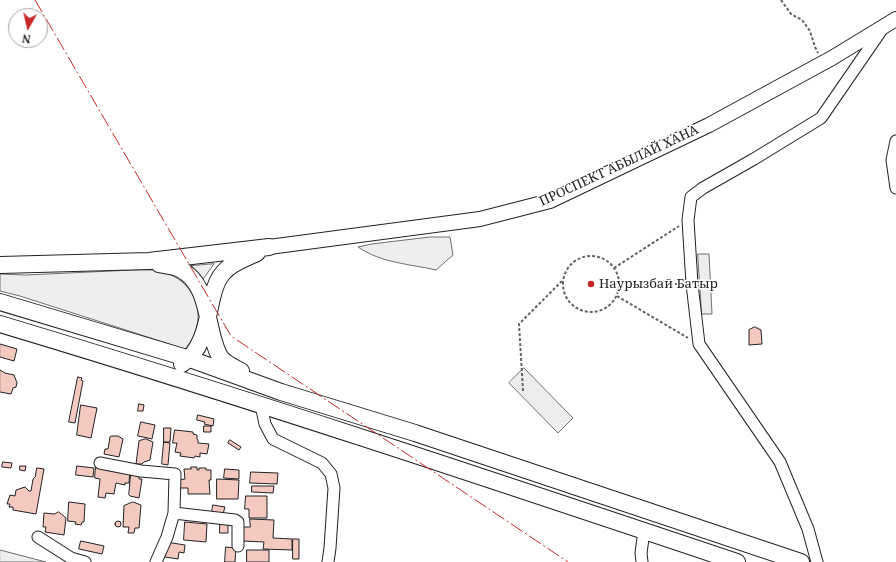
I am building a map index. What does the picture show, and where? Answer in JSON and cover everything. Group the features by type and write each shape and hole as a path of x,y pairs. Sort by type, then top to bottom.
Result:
{"highway":[{"path":"0,264 149,261 269,247"},
{"path":"144,367 163,369 178,367 190,359 199,344 208,318 215,289 222,274 230,266 269,247"},
{"path":"149,261 180,269 193,279 201,292 219,356 230,366 274,386 281,392"},
{"path":"0,302 190,359 281,392 422,435 801,562"},
{"path":"0,324 144,367 409,452 737,562"}],"main road":[{"name":"ПРОСПЕКТ АБЫЛАЙ ХАНА","path":"269,247 480,218 550,201 709,125 824,62 890,22"}],"street":[{"path":"817,562 808,529 780,462 699,344 692,284 688,220 691,197 703,188 821,118 890,22"},
{"path":"896,141 892,160 896,188"},
{"path":"261,405 265,424 273,439 322,463 332,474 334,488 328,562"},
{"path":"100,463 141,471 175,474 174,513 167,537 156,562"},
{"path":"174,513 235,520 238,522 238,546"},
{"path":"642,562 641,553 644,531"},
{"path":"38,537 71,558 85,562"}],"path":[{"path":"781,0 791,14 802,20 810,31 815,47 824,62"},
{"path":"614,268 688,220"},
{"path":"593,256 609,262 614,268 620,284 617,296 609,306 602,310 585,312 577,309 566,297 563,289 563,280 570,265 577,260 593,256"},
{"path":"523,391 519,324 563,280"},
{"path":"620,284 692,284"},
{"path":"617,296 699,344"}],"shaded area":[{"path":"430,237 450,237 453,255 436,270 386,260 358,247 372,244"},
{"path":"698,254 709,254 712,314 702,314"},
{"path":"214,264 203,279 191,266"},
{"path":"155,270 167,273 178,279 187,287 193,296 197,306 197,328 185,349 20,296 0,291 0,274 25,275"},
{"path":"524,368 573,418 558,433 509,383"},
{"path":"0,550 46,562 0,562"}],"building":[{"path":"755,327 761,330 762,344 749,345 749,330"},
{"path":"0,344 17,349 14,361 0,357"},
{"path":"0,370 14,375 17,383 11,394 0,392"},
{"path":"78,377 82,378 81,380 83,381 75,423 69,422"},
{"path":"139,404 144,405 143,411 138,411"},
{"path":"81,405 97,408 91,438 77,435"},
{"path":"198,415 214,419 213,426 204,424 205,422 197,420"},
{"path":"141,422 155,425 152,439 138,436"},
{"path":"204,426 211,426 211,432 204,432"},
{"path":"164,428 171,428 170,442 164,442"},
{"path":"175,430 193,432 193,434 197,435 198,443 209,444 207,454 200,453 200,457 195,456 194,458 180,456 181,453 175,452 177,443 173,443"},
{"path":"118,436 123,439 119,457 104,454 105,449 108,449 110,437"},
{"path":"146,439 153,442 150,460 142,464 136,464 139,441"},
{"path":"230,440 241,447 239,450 228,443"},
{"path":"164,442 170,443 168,465 162,464"},
{"path":"3,462 12,463 11,468 2,467"},
{"path":"96,465 130,471 129,483 125,483 125,485 116,483 114,494 106,493 105,498 98,497 100,479 95,478"},
{"path":"20,466 26,466 25,471 20,470"},
{"path":"77,466 94,468 93,477 76,475"},
{"path":"191,467 197,467 197,470 199,470 199,468 206,468 206,470 211,470 211,480 209,480 210,494 188,494 188,488 179,488 179,480 185,479 184,469 191,469"},
{"path":"37,468 44,469 36,514 13,510 13,507 9,507 10,504 7,504 10,495 15,496 16,490 25,487 31,491"},
{"path":"225,469 239,470 239,479 224,478"},
{"path":"251,472 278,473 277,484 250,483"},
{"path":"131,474 139,475 139,479 142,479 139,498 129,495"},
{"path":"217,479 239,480 238,499 217,499"},
{"path":"252,486 274,486 273,493 252,492"},
{"path":"246,496 267,496 267,518 249,518 249,509 245,509"},
{"path":"69,502 85,504 84,522 82,522 81,525 75,524 76,522 68,521"},
{"path":"133,502 141,505 139,528 135,528 134,533 128,533 129,527 123,527 124,506"},
{"path":"213,505 225,507 223,514 212,512"},
{"path":"59,512 66,518 64,535 45,532 46,527 43,527 44,513 54,514"},
{"path":"250,519 274,520 273,538 292,539 292,550 263,549 264,542 242,541 243,527 250,527"},
{"path":"118,521 121,524 118,527 115,524"},
{"path":"185,522 207,524 206,542 184,540"},
{"path":"220,522 228,524 228,533 220,533"},
{"path":"293,539 299,539 299,559 293,559"},
{"path":"81,541 104,546 102,554 79,549"},
{"path":"166,542 185,545 184,553 179,552 178,559 165,557"},
{"path":"226,547 236,548 235,562 225,562"},
{"path":"247,550 269,550 269,562 247,562"}],"power":[{"path":"35,0 231,336 568,562"}],"place":[{"name":"Наурызбай Батыр","path":"591,284"}]}
